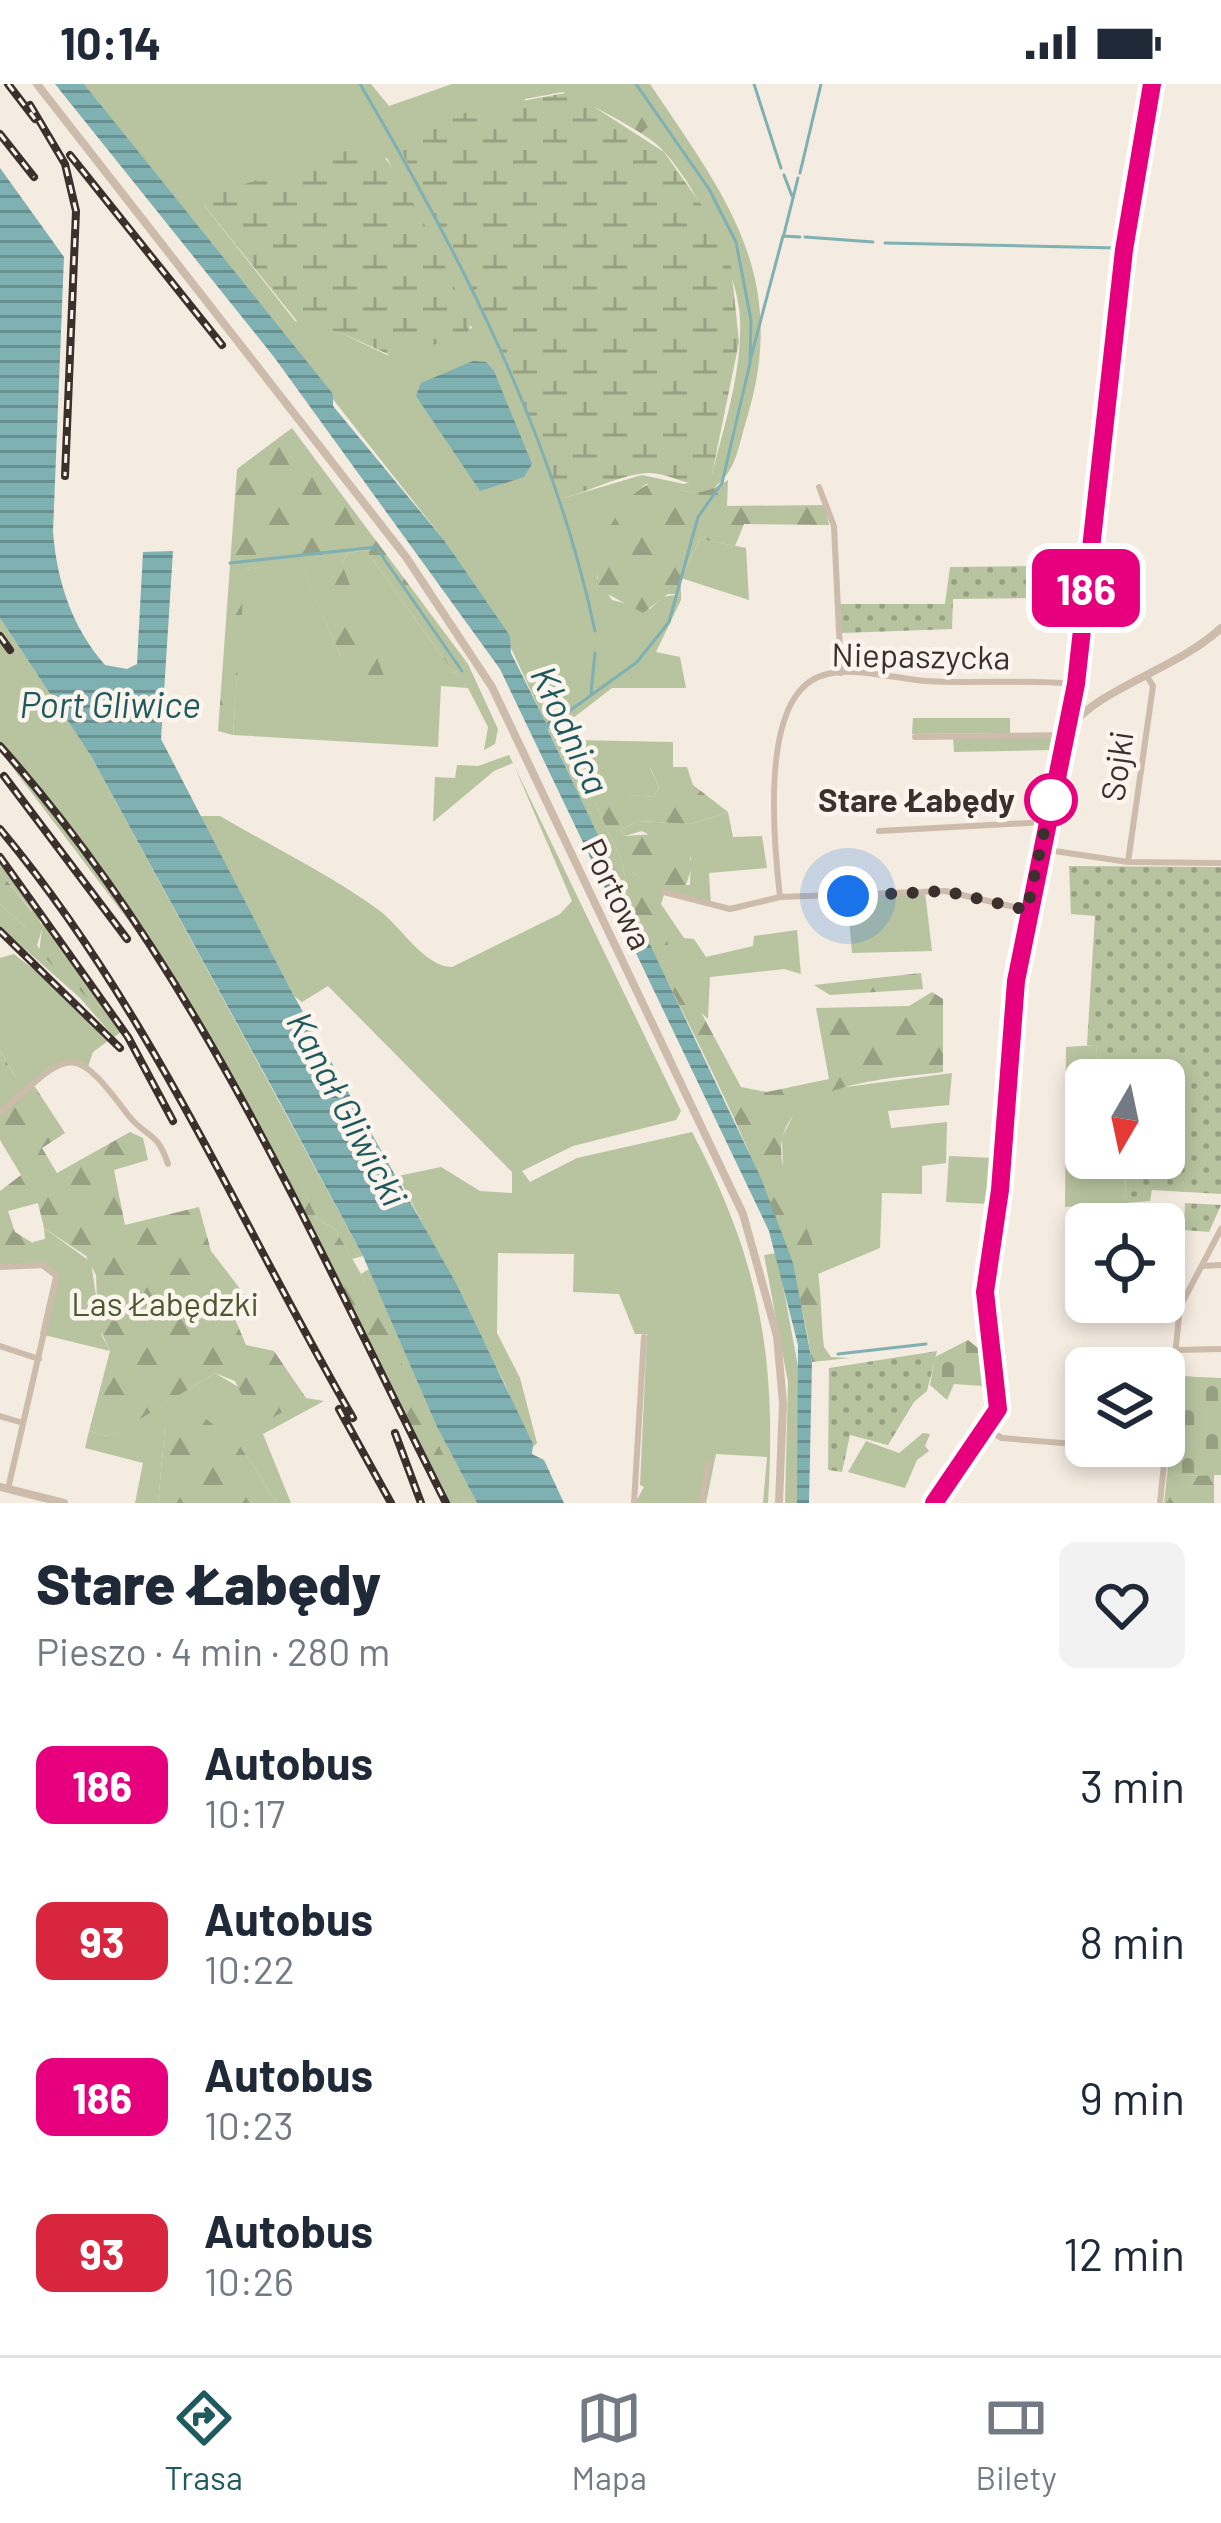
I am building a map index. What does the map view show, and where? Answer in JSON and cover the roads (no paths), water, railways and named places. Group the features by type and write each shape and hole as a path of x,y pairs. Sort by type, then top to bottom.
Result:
{"street":[{"name":"Portowa","path":"37,84 406,557 491,687 743,1214 777,1336 782,1403 779,1503"},
{"path":"934,1503 986,1429 998,1402 985,1292 1027,910 1076,684 1124,250 1152,84"},
{"path":"819,487 834,526 841,673"},
{"path":"915,736 1065,735 1091,705 1148,678 1219,635"},
{"name":"Niepaszycka","path":"780,897 770,813 788,711 807,682 841,673 928,681 1076,684"},
{"name":"Sojki","path":"1128,862 1153,686 1148,678"},
{"path":"1072,700 1091,705"},
{"path":"879,831 1047,822"},
{"path":"1041,849 1128,862 1221,863"},
{"path":"664,892 730,909 780,897 945,891 1027,910"},
{"path":"0,1113 57,1066 81,1064 100,1075 132,1120 159,1137 168,1164"},
{"path":"1175,1347 1180,1307 1221,1229"},
{"path":"0,1267 44,1265 56,1272 4,1488 64,1503"},
{"path":"1202,1266 1221,1265"},
{"path":"634,1503 644,1337"},
{"path":"0,1346 38,1358"},
{"path":"1185,1350 1221,1349"},
{"path":"0,1416 23,1423"},
{"path":"986,1429 1002,1438 1065,1443"},
{"path":"702,1503 708,1464"},
{"path":"1160,1503 1163,1467"}],"water":[{"path":"55,84 84,84 333,394 333,406 444,540 510,636 511,653 546,723 552,720 548,730 761,1178 793,1263 812,1362 809,1503 797,1503 798,1345 769,1231 500,669 274,357"},
{"path":"0,168 64,257 53,532 68,603 105,665 127,669 137,664 143,552 173,551 161,739 294,996 457,1285 533,1444 532,1454 544,1460 564,1503 477,1503 436,1425 363,1256 91,756 0,618"},
{"path":"473,361 486,362 494,371 532,464 524,477 480,491 416,396 421,383"}],"waterway":[{"path":"360,84 500,348 555,488 595,631"},
{"name":"Kłodnica","path":"561,717 637,662 669,622 698,517 722,483 750,363 751,320 736,242 709,189 636,84"},
{"path":"754,84 781,168"},
{"path":"800,173 821,84"},
{"path":"784,175 792,196"},
{"path":"784,234 798,178"},
{"path":"751,357 783,236 800,237"},
{"path":"805,237 873,242"},
{"path":"885,243 1118,248"},
{"path":"230,563 376,547 462,671"},
{"name":"Kłodnica","path":"591,693 595,653"},
{"path":"838,1354 926,1344"}],"railway":[{"path":"8,84 35,119"},
{"path":"30,105 65,164 76,211 65,476"},
{"path":"0,134 34,177"},
{"path":"70,155 222,345"},
{"path":"0,636 10,650"},
{"path":"0,746 70,831 134,920 192,1013 299,1207 446,1503"},
{"path":"4,776 127,939"},
{"path":"0,829 53,897 147,1041 353,1418"},
{"path":"0,857 128,1037 173,1121"},
{"path":"0,931 120,1048"},
{"path":"339,1409 391,1503"},
{"path":"395,1433 421,1503"}],"place":[{"name":"Stare Łabędy","path":"1051,800"}],"water label":[{"name":"Port Gliwice","path":"110,705"},
{"name":"Kanał Gliwicki","path":"347,1109"}],"park label":[{"name":"Las Łabędzki","path":"165,1304"}]}
